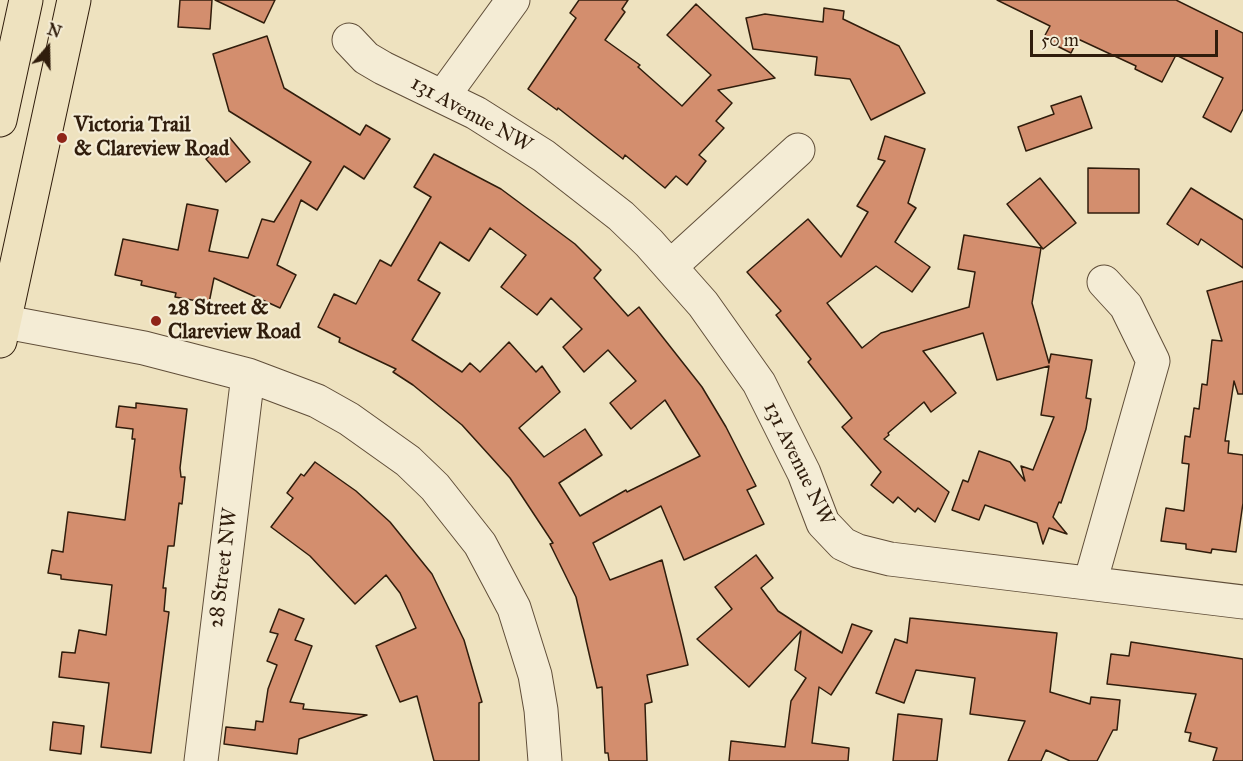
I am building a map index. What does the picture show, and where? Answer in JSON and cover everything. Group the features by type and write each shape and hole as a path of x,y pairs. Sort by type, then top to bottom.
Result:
{"main road":[{"path":"0,120 26,0"},
{"path":"1,328 74,0"}],"street":[{"path":"444,95 513,0"},
{"name":"131 Avenue NW","path":"349,40 366,58 383,68 444,95 505,130 580,183 621,216 671,266 704,304 759,383 804,473 823,523 843,544 858,552 890,559 1243,602"},
{"path":"671,266 798,150"},
{"path":"1090,583 1152,361 1126,306 1104,282"},
{"path":"1,328 155,350 248,375 317,401 372,434 408,461 458,514 498,576 526,641 541,710 545,761"},
{"name":"28 Street NW","path":"201,761 248,375"}],"building":[{"path":"180,0 212,0 210,29 178,27"},
{"path":"215,0 275,0 264,23"},
{"path":"579,0 628,0 622,9 625,12 605,40 640,65 638,67 682,106 711,75 667,35 696,4 775,78 718,90 732,103 716,121 724,128 699,155 706,161 687,185 676,176 665,188 625,155 623,159 558,108 557,110 528,89 576,18 570,13"},
{"path":"997,0 1176,0 1243,33 1243,109 1231,132 1203,117 1223,78 1176,55 1162,82 1135,69 1136,66 1078,39 1071,53 1043,39 1050,26"},
{"path":"824,8 844,11 843,19 899,46 925,93 871,120 850,79 815,75 817,57 753,49 746,18 765,14 823,22"},
{"path":"267,36 284,88 360,135 366,125 390,139 364,179 344,166 317,210 301,200 277,265 296,275 280,308 214,278 209,303 175,297 176,293 141,285 142,281 115,275 123,239 178,250 187,204 218,210 209,251 248,258 262,219 274,222 311,162 229,111 213,54"},
{"path":"1081,96 1092,128 1026,151 1018,127 1054,114 1051,106"},
{"path":"885,136 925,149 908,203 916,208 895,242 930,267 912,292 876,266 827,303 862,348 881,333 969,307 975,272 958,269 964,235 1041,248 1032,303 1049,363 1051,354 1092,360 1086,398 1091,399 1086,429 1061,503 1059,502 1053,517 1067,534 1049,528 1043,544 1037,523 985,505 979,520 952,510 963,480 968,482 979,451 1010,462 1025,481 1021,466 1033,470 1054,417 1041,415 1049,366 997,380 983,333 923,351 956,393 931,412 924,402 884,439 949,492 935,522 918,508 915,512 898,497 893,503 871,485 881,472 842,427 852,418 808,362 811,359 776,315 781,311 747,272 808,219 841,257 868,212 857,206 885,161 878,159"},
{"path":"230,138 250,162 226,182 206,159"},
{"path":"434,154 501,189 575,244 601,270 594,278 628,316 639,307 702,387 726,427 756,486 747,490 764,524 684,560 661,506 593,543 610,580 662,560 681,635 688,665 647,675 652,702 645,704 647,761 609,761 608,753 605,753 602,687 597,688 576,597 550,544 553,543 510,478 462,425 413,385 393,372 396,369 339,342 340,338 318,327 334,294 356,304 380,260 391,266 431,197 414,187","holes":["490,228 526,255 501,287 537,315 551,298 582,329 563,347 584,372 608,350 636,381 610,403 631,429 665,400 700,456 627,492 626,490 580,516 559,483 602,455 585,429 544,457 519,428 560,392 542,366 536,372 509,342 480,372 470,363 462,372 412,340 440,293 418,280 440,242 469,261"]},
{"path":"1088,168 1139,169 1139,213 1088,213"},
{"path":"1040,178 1076,223 1043,249 1007,204"},
{"path":"1191,188 1243,220 1243,268 1201,239 1198,245 1167,224"},
{"path":"1243,281 1243,394 1238,394 1234,381 1225,441 1229,441 1228,453 1243,455 1243,503 1236,552 1212,549 1211,553 1186,549 1186,544 1161,541 1166,508 1184,511 1189,464 1182,463 1185,436 1190,437 1194,408 1199,409 1202,384 1207,385 1212,340 1222,341 1207,291"},
{"path":"136,403 187,409 180,468 181,477 185,477 182,504 179,503 174,546 168,546 163,588 166,588 164,611 169,612 151,753 101,747 109,683 59,677 62,652 75,653 79,630 106,635 112,585 61,579 61,575 48,573 52,550 63,552 68,512 125,520 135,439 132,439 133,429 116,427 119,406 136,408"},
{"path":"315,462 356,491 390,522 432,574 464,640 482,702 479,703 479,761 434,761 417,696 400,702 376,646 416,628 400,593 386,575 355,604 310,556 271,527 293,498 287,493 301,474 304,476"},
{"path":"756,555 773,578 761,588 778,611 842,653 852,624 872,631 831,695 819,687 812,743 849,748 848,761 729,761 731,741 785,747 791,701 806,678 795,670 801,631 749,687 697,639 732,609 715,587"},
{"path":"279,609 304,619 295,640 312,646 290,702 304,704 303,709 367,715 299,739 297,754 224,744 226,727 255,730 256,721 263,722 268,689 277,665 267,661 278,634 270,632"},
{"path":"910,618 1057,633 1050,692 1090,704 1091,697 1120,700 1117,730 1113,730 1097,761 1070,761 1046,750 1041,761 1008,761 1025,721 970,714 975,678 916,670 904,703 876,693 895,639 907,643"},
{"path":"1131,642 1243,659 1243,761 1213,761 1217,748 1189,741 1191,733 1185,732 1196,694 1107,684 1111,654 1129,656"},
{"path":"898,714 942,719 937,761 893,761"},
{"path":"53,722 84,726 81,754 50,750"}],"place":[{"name":"Victoria Trail & Clareview Road","path":"62,138"},
{"name":"28 Street & Clareview Road","path":"156,321"}]}
